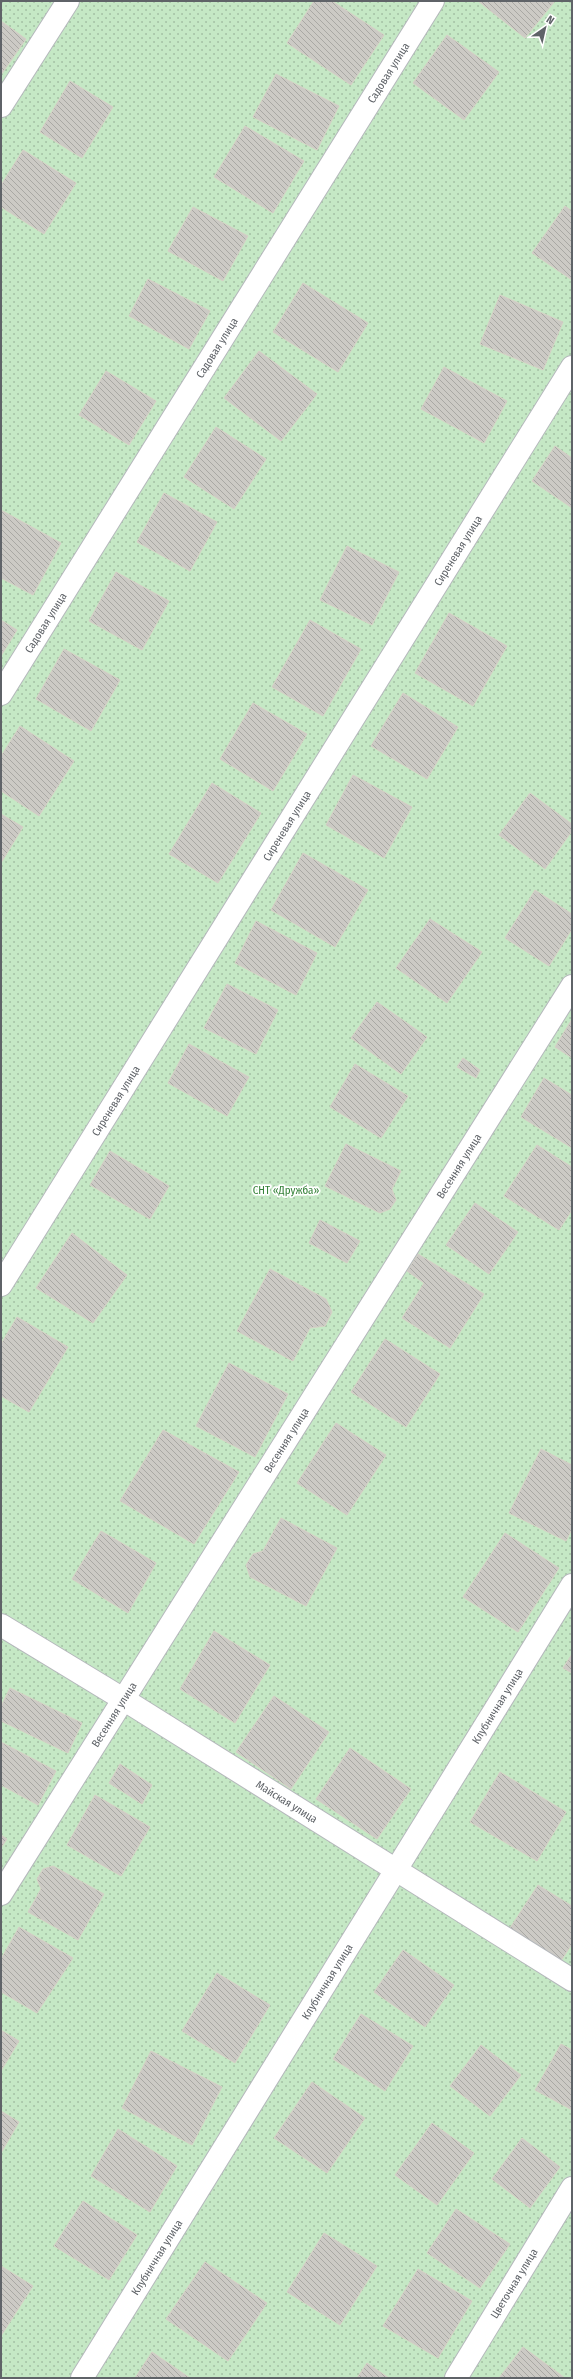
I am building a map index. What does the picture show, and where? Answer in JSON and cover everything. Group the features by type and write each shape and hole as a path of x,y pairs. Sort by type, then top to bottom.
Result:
{"street":[{"path":"1,106 68,1"},
{"name":"Садовая улица","path":"1,694 433,1"},
{"name":"Сиреневая улица","path":"1,1285 572,367"},
{"name":"Весенняя улица","path":"1,1894 572,986"},
{"name":"Клубничная улица","path":"82,2378 572,1585"},
{"name":"Майская улица","path":"1,1626 123,1699 572,1980"},
{"name":"Цветочная улица","path":"456,2378 572,2188"}],"green space":[{"name":"СНТ «Дружба»","path":"1,1 572,1 572,2378 1,2378"}],"building":[{"path":"314,1 332,1 384,35 351,85 287,43"},
{"path":"478,1 555,1 525,38"},
{"path":"1,21 26,39 1,75"},
{"path":"447,35 499,72 464,120 413,83"},
{"path":"276,74 339,106 317,150 253,117"},
{"path":"70,81 113,107 82,158 40,132"},
{"path":"245,126 304,161 273,213 214,177"},
{"path":"23,150 76,183 44,234 1,207 1,185"},
{"path":"565,206 572,211 572,280 532,253"},
{"path":"193,207 248,236 223,281 168,251"},
{"path":"148,279 210,311 189,349 129,316"},
{"path":"303,283 368,323 338,372 273,332"},
{"path":"500,295 563,322 543,370 480,344"},
{"path":"259,351 317,394 281,441 224,398"},
{"path":"444,367 507,401 484,443 421,409"},
{"path":"106,371 156,401 129,445 79,415"},
{"path":"216,427 266,459 234,509 184,477"},
{"path":"555,446 572,458 572,508 532,481"},
{"path":"164,493 217,522 190,571 137,542"},
{"path":"1,510 61,543 33,595 1,578"},
{"path":"347,546 399,572 372,625 320,600"},
{"path":"116,572 169,601 142,650 89,621"},
{"path":"449,613 507,646 473,706 415,673"},
{"path":"1,620 17,630 1,656"},
{"path":"310,620 361,649 323,716 272,687"},
{"path":"64,649 120,680 91,731 36,699"},
{"path":"403,693 458,727 427,779 371,746"},
{"path":"253,703 307,734 273,791 220,759"},
{"path":"20,726 74,761 39,816 1,791 1,756"},
{"path":"353,775 412,807 384,858 326,825"},
{"path":"212,783 261,813 218,883 169,854"},
{"path":"530,793 572,824 572,831 545,869 499,835"},
{"path":"1,814 23,827 1,863"},
{"path":"303,853 368,890 335,947 271,910"},
{"path":"535,890 572,914 572,929 549,966 505,938"},
{"path":"430,919 482,952 447,1003 396,968"},
{"path":"256,921 317,953 296,995 235,963"},
{"path":"227,984 278,1010 256,1054 204,1028"},
{"path":"377,1002 427,1037 401,1074 351,1038"},
{"path":"572,1019 572,1058 555,1047"},
{"path":"189,1044 249,1077 227,1116 168,1083"},
{"path":"463,1058 480,1070 476,1078 457,1067"},
{"path":"355,1064 408,1096 381,1138 330,1107"},
{"path":"544,1078 572,1095 572,1148 521,1117"},
{"path":"346,1144 401,1171 392,1189 396,1200 390,1209 380,1213 325,1186"},
{"path":"537,1145 572,1167 572,1210 559,1230 504,1196"},
{"path":"110,1151 169,1186 150,1219 90,1185"},
{"path":"475,1203 518,1232 489,1274 446,1245"},
{"path":"320,1220 360,1241 347,1263 309,1243"},
{"path":"72,1233 127,1275 93,1323 36,1288"},
{"path":"418,1254 484,1294 450,1348 402,1318 424,1283 407,1271"},
{"path":"270,1269 326,1299 332,1312 325,1326 310,1328 293,1361 237,1331"},
{"path":"17,1317 68,1347 29,1412 1,1396 1,1344"},
{"path":"385,1339 440,1374 406,1427 351,1392"},
{"path":"229,1363 288,1394 255,1457 196,1426"},
{"path":"336,1423 386,1455 347,1515 297,1483"},
{"path":"163,1430 239,1472 194,1544 120,1501"},
{"path":"541,1449 572,1465 572,1529 566,1541 509,1513"},
{"path":"281,1518 337,1548 306,1606 250,1577 246,1565 253,1554 263,1551"},
{"path":"101,1531 156,1563 128,1613 72,1579"},
{"path":"505,1533 559,1568 518,1632 463,1597"},
{"path":"214,1631 270,1665 235,1723 180,1689"},
{"path":"572,1654 572,1673 563,1668"},
{"path":"10,1688 82,1723 68,1753 1,1721 1,1706"},
{"path":"274,1696 329,1732 291,1789 236,1752"},
{"path":"1,1742 56,1771 38,1805 1,1785"},
{"path":"350,1748 411,1789 377,1839 316,1799"},
{"path":"120,1764 152,1785 142,1804 109,1783"},
{"path":"500,1772 566,1812 537,1861 470,1822"},
{"path":"95,1795 150,1827 121,1876 67,1845"},
{"path":"1,1835 7,1839 1,1848"},
{"path":"53,1866 104,1894 78,1940 28,1912 41,1889 37,1879 43,1869"},
{"path":"538,1885 572,1906 572,1944 561,1961 510,1928"},
{"path":"19,1927 73,1958 37,2013 1,1992 1,1959"},
{"path":"403,1950 454,1985 425,2027 374,1992"},
{"path":"217,1973 270,2005 235,2063 182,2031"},
{"path":"361,2014 413,2046 385,2091 333,2059"},
{"path":"1,2030 19,2041 1,2071"},
{"path":"561,2044 572,2050 572,2110 535,2090"},
{"path":"481,2045 521,2075 490,2116 450,2086"},
{"path":"151,2051 222,2087 192,2145 122,2108"},
{"path":"312,2082 365,2118 327,2173 274,2138"},
{"path":"1,2111 19,2122 1,2153"},
{"path":"432,2123 474,2153 437,2205 395,2175"},
{"path":"118,2129 177,2166 150,2212 91,2176"},
{"path":"522,2138 560,2167 530,2208 492,2179"},
{"path":"83,2201 137,2235 109,2280 54,2246"},
{"path":"456,2209 510,2244 480,2288 427,2253"},
{"path":"324,2233 377,2266 340,2325 287,2292"},
{"path":"205,2262 267,2303 228,2361 166,2319"},
{"path":"1,2266 33,2286 1,2336"},
{"path":"418,2269 472,2301 438,2358 383,2326"},
{"path":"523,2347 565,2378 499,2378"},
{"path":"152,2352 190,2378 135,2378"},
{"path":"367,2363 389,2378 357,2378"}]}
